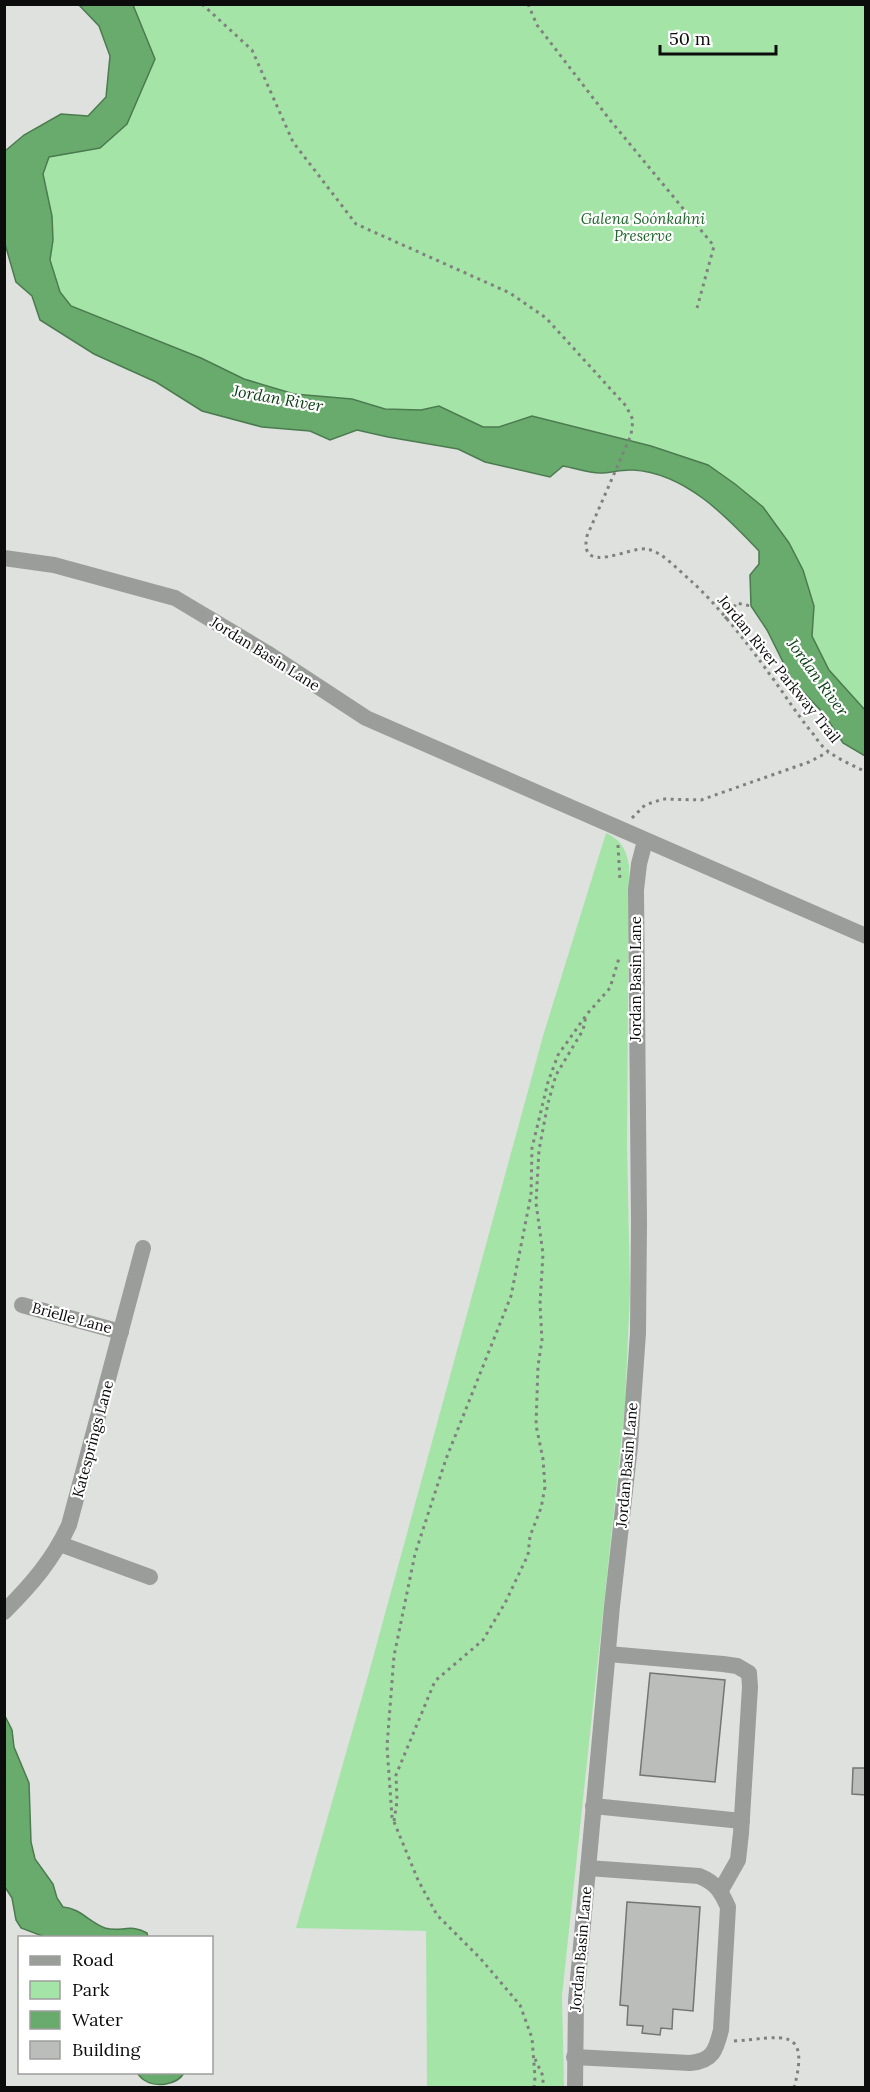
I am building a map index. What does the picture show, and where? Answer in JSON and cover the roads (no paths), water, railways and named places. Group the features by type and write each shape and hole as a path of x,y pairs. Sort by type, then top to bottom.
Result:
{"street":[{"name":"Jordan Basin Lane","path":"4,558 54,565 175,598 267,653 366,718 866,936"},
{"name":"Jordan Basin Lane","path":"575,2088 576,2001 593,1806 630,1446 638,1333 636,890 645,841"},
{"name":"Katesprings Lane","path":"4,1612 36,1579 60,1544 74,1510 143,1248"},
{"name":"Brielle Lane","path":"22,1305 121,1332"},
{"path":"60,1544 150,1577"},
{"path":"608,1654 730,1665 749,1673 738,1860 721,1890"},
{"path":"593,1806 742,1821"},
{"path":"574,2057 702,2062 711,2056 716,2048 721,2030 728,1907 721,1890 699,1876 588,1868"}],"water":[{"name":"Jordan River","path":"79,5 133,5 155,59 127,124 100,148 49,157 43,174 52,216 53,240 50,260 60,292 71,306 201,358 244,379 294,394 352,399 385,409 421,410 439,406 483,427 499,427 532,416 651,446 708,465 763,507 789,543 803,570 814,606 812,636 829,670 865,710 865,756 843,743 824,714 792,680 767,630 751,606 750,575 759,564 759,551 703,498 670,479 633,470 595,473 563,466 550,477 485,462 458,449 357,430 330,440 310,431 262,427 202,411 156,382 94,354 40,320 32,296 16,282 5,244 5,151 24,135 61,114 88,116 106,97 110,56 99,26"},
{"path":"5,1716 12,1730 14,1747 29,1783 31,1842 35,1859 53,1884 57,1898 63,1907 80,1913 105,1928 141,1930 148,1936 42,1936 21,1928 16,1920 12,1898 5,1887"},
{"path":"138,2074 183,2074 166,2084 154,2084"}],"park label":[{"name":"Galena Soónkahni Preserve","path":"643,228"}]}
